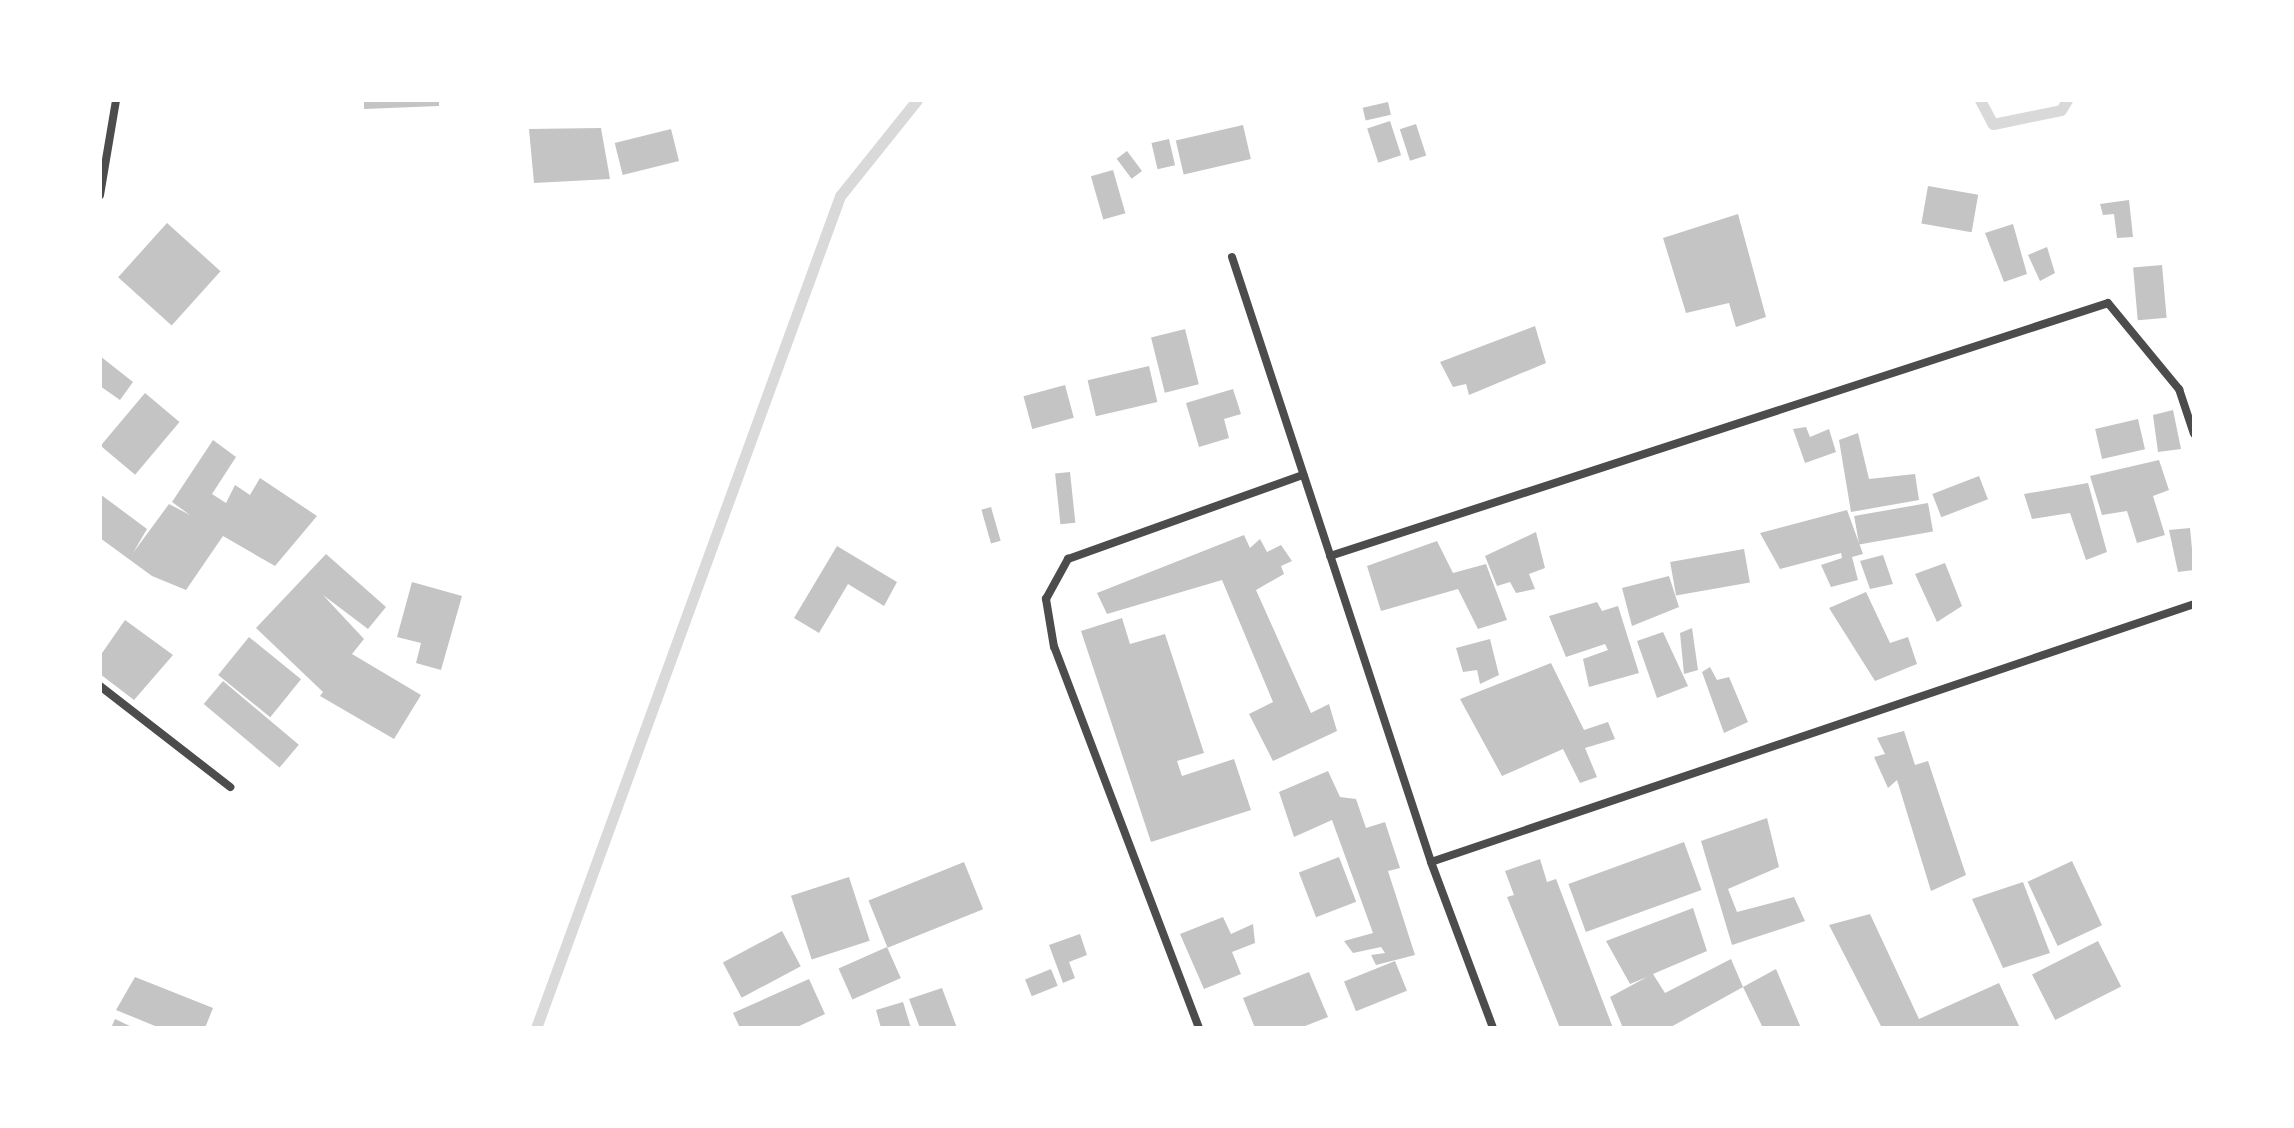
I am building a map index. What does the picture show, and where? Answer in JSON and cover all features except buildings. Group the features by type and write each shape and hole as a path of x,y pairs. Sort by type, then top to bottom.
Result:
{"street":[{"path":"100,195 116,100"},
{"path":"1232,257 1431,862 1492,1028"},
{"path":"1330,556 2108,303 2179,389 2194,434"},
{"path":"1199,1028 1054,647 1046,599 1068,559 1303,475"},
{"path":"1431,862 2194,604"},
{"path":"100,686 230,787"}],"waterway":[{"path":"536,1028 840,196 917,100"},
{"path":"1980,100 1993,124 2061,110 2067,100"}]}
